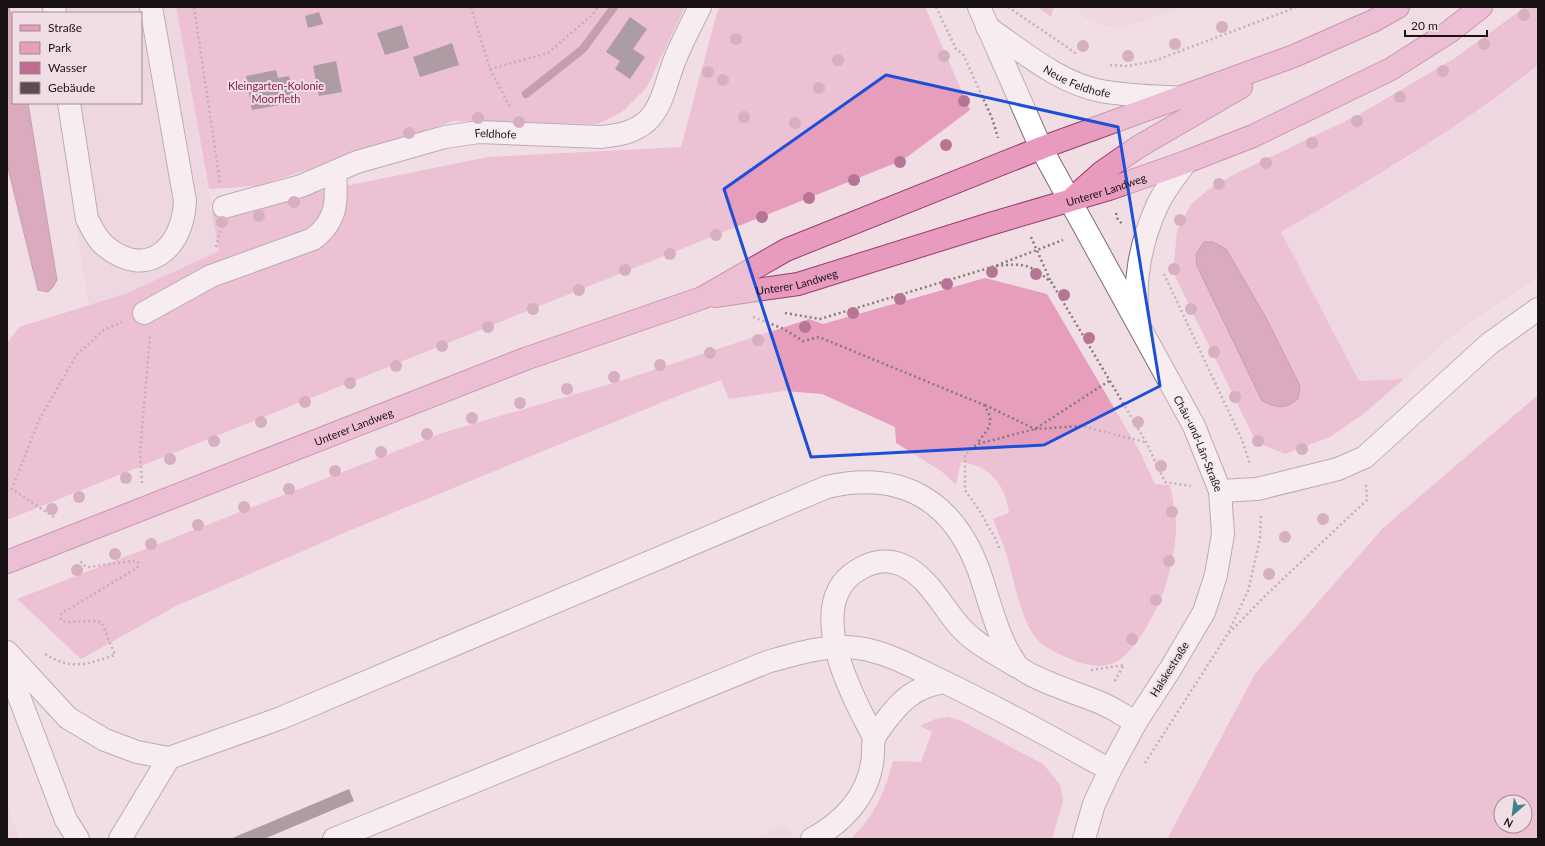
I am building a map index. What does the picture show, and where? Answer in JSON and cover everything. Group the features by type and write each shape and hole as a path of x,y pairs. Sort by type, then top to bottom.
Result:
{"main road":[{"name":"Unterer Landweg","path":"702,298 786,250 1041,148 1294,56 1373,21 1398,7"},
{"name":"Unterer Landweg","path":"7,562 525,359 702,298 798,284 990,224 1109,189 1186,162 1253,136 1391,69 1449,32 1481,7"},
{"path":"1069,201 1102,172 1138,147 1294,56"}],"street":[{"path":"69,104 87,219 95,234 103,244 133,260 146,260 160,255 175,239 181,227 184,218 185,201 151,7"},
{"name":"Feldhofe","path":"224,207 301,186 357,162 445,137 479,132 601,137 620,134 636,129 647,120 655,110 676,57 700,7"},
{"name":"Neue Feldhofe","path":"982,17 1035,60 1078,84 1101,91 1182,98"},
{"name":"Neue Feldhofe","path":"982,17 1041,148"},
{"name":"Châu-und-Lân-Straße","path":"1041,148 1194,426 1220,491 1257,488 1338,469 1365,457 1488,344 1538,309"},
{"path":"1140,328 1138,314 1138,290 1142,248 1157,204 1186,162"},
{"path":"144,314 211,276 300,245 313,239 323,231 334,209 336,198 334,172"},
{"path":"7,652 68,718 105,740 137,752 169,758 281,718 827,487 848,482 882,483 907,488 926,498 947,517 961,535 978,570 1002,637 1016,666"},
{"name":"Halskestraße","path":"1084,839 1094,804 1110,770 1136,722 1171,668 1204,612 1216,575 1223,534 1220,491"},
{"path":"874,738 859,710 836,648 832,612 839,590 856,571 869,564 883,561 900,564 915,573 928,586 961,628 974,641 1016,666 1065,689 1102,703 1136,722"},
{"path":"334,839 768,662 819,649 857,648 880,653 1011,714 1110,770"},
{"path":"7,665 66,820 78,839"},
{"path":"812,839 829,829 846,814 858,800 870,775 874,738 904,699 928,685 944,682"},
{"path":"120,839 169,758"}],"path":[{"path":"194,7 224,207 211,276"},
{"path":"471,7 490,69 510,106 513,134"},
{"path":"490,69 548,53 592,15 598,7"},
{"path":"936,7 956,49 963,54 992,118 1004,163"},
{"path":"1008,7 1080,56"},
{"path":"1104,65 1128,66 1154,61 1297,7"},
{"path":"1117,218 1142,248 1162,265 1166,279 1242,440 1257,488"},
{"path":"781,312 820,319 992,266 1049,245"},
{"path":"992,266 1016,264 1028,265 1052,283 1146,442 1165,482 1220,491"},
{"path":"44,653 65,663 85,665 116,655 102,623 97,621 67,622 62,621 60,617 62,613 137,568 139,564 137,560 89,567 83,565 67,538 59,520 12,489 39,420 77,354 104,330 144,314 151,340 140,453 142,483 135,512"},
{"path":"747,314 784,329 803,340 819,337 984,405 1035,429"},
{"path":"1035,429 1109,381"},
{"path":"984,405 991,416 990,428 977,444 965,455 965,490 979,510 995,538 1000,552"},
{"path":"977,444 1035,429 1081,426 1146,442"},
{"path":"1227,635 1266,595 1366,500 1365,457"},
{"path":"1086,669 1092,670 1124,665 1102,703"}],"highlighted area":[{"path":"886,75 1118,127 1160,386 1044,445 811,457 724,189"}],"shaded area":[{"path":"43,7 176,7 219,251 125,294 89,306 57,104 142,104 142,12 44,12"},
{"path":"1076,7 1180,7 1147,20 1120,28 1101,25 1084,17"},
{"path":"1538,65 1538,277 1459,330 1404,379 1359,381 1281,232 1404,160 1512,86"},
{"path":"7,807 20,839 7,839"},
{"path":"787,824 793,839 750,839"}],"green space":[{"name":"Kleingarten-Kolonie Moorfleth","path":"176,7 685,7 647,87 622,112 598,124 454,121 258,186 209,189"},
{"path":"720,7 925,7 970,110 903,160 7,520 7,343 19,327 125,294 219,251 212,213 488,157 681,147 716,16"},
{"path":"1038,7 1054,7 1051,17"},
{"path":"1525,7 1538,7 1538,65 1477,111 1413,153 1281,232 1359,381 1404,379 1362,415 1330,437 1285,454 1256,442 1173,272 1177,231 1191,204 1209,189 1235,174 1360,114 1455,58","holes":["1213,242 1226,249 1265,316 1262,401 1197,266 1196,254"]},
{"path":"985,278 1047,294 1140,452 1155,484 1170,485 1175,512 1176,534 1173,556 1166,584 1153,616 1139,639 1124,657 1111,664 1096,666 1075,661 1044,645 1036,638 1030,629 1017,594 1008,558 993,519 1009,513 1007,503 1000,485 988,472 971,464 961,462 956,485 941,471 896,443 895,427 822,394 784,391 729,399 721,380 685,393 351,530 176,606 81,659 17,599 445,432 620,381 809,319 823,324"},
{"path":"1538,395 1538,839 1167,839 1255,674 1383,528"},
{"path":"948,717 962,721 1043,764 1060,784 1063,801 1052,839 850,839 866,822 878,803 893,761 921,762 932,732 920,726 935,719"}],"water":[{"path":"7,7 9,7 12,21 12,104 28,104 57,280 48,292 38,290 7,164"},
{"path":"1204,242 1213,242 1226,249 1265,316 1300,386 1298,399 1288,405 1281,407 1262,401 1197,266 1196,254"}],"building":[{"path":"319,12 323,24 308,28 305,16"},
{"path":"630,17 647,29 633,49 645,57 630,79 615,69 620,61 606,52"},
{"path":"402,25 409,48 385,55 377,33"},
{"path":"452,43 459,65 420,77 413,57"},
{"path":"336,61 342,92 319,96 313,66"},
{"path":"276,70 278,78 289,76 295,102 252,110 246,76"},
{"path":"349,789 354,801 264,839 230,839"}],"waterway":[{"path":"526,94 583,49 614,7"}]}
